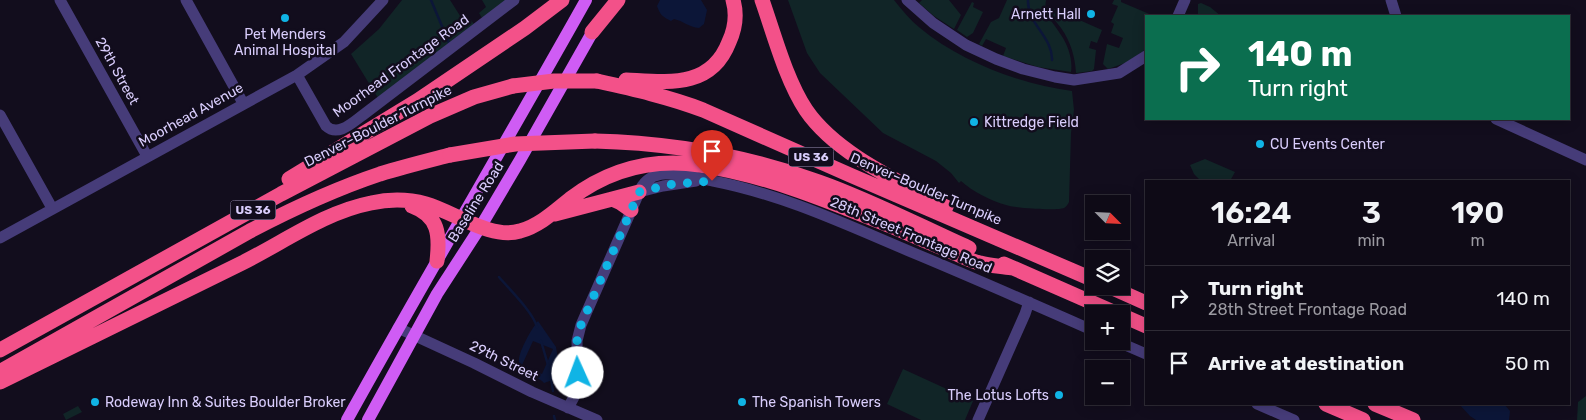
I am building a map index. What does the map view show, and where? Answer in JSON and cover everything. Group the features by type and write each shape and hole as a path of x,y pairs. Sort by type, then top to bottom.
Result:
{"highway":[{"path":"85,302 417,101 525,28 562,0"},
{"path":"592,32 618,0"},
{"path":"597,81 671,82 697,77 709,70 719,60 728,46 734,31 735,15 733,0"},
{"path":"764,3 785,66 799,98 806,110 827,133 879,171 1020,247"},
{"name":"Denver–Boulder Turnpike","path":"0,350 273,198 430,116 474,97 512,86 554,81 597,81 663,96 703,110 1020,247"},
{"name":"US 36","path":"0,372 292,209 326,194 379,175 450,155 515,144 595,140 652,144 727,155 785,171 853,195 1012,268 1099,305"},
{"path":"0,382 244,262 327,218 356,206 393,200 407,200 427,204 480,226 510,233 522,231 546,217 599,180 616,173 660,164 698,165 743,174 812,195 980,264 1012,268"},
{"path":"546,217 639,192"},
{"path":"612,199 631,210"},
{"path":"393,200 419,209 432,220 438,238 437,261"},
{"name":"US 36","path":"1020,247 1085,276"},
{"path":"1128,295 1145,303"},
{"name":"US 36","path":"1130,319 1145,326"},
{"path":"1328,405 1363,420"},
{"path":"1377,405 1412,420"}],"main road":[{"name":"Baseline Road","path":"347,420 586,0"},
{"name":"Baseline Road","path":"368,420 445,280 529,145 610,0"}],"street":[{"name":"29th Street","path":"60,0 148,156"},
{"path":"186,0 244,103"},
{"name":"Moorhead Avenue","path":"0,238 297,75 344,42 383,0"},
{"name":"Moorhead Frontage Road","path":"297,75 326,126 332,130 339,130 363,115 514,0"},
{"path":"907,0 933,23 966,45 1022,69 1055,77 1074,80 1119,73 1145,57"},
{"path":"1178,15 1185,0"},
{"path":"1391,0 1396,15"},
{"path":"0,115 52,208"},
{"path":"1498,120 1586,160"},
{"name":"28th Street Frontage Road","path":"639,192 673,184 712,181 758,191 809,208 1085,327"},
{"path":"568,408 574,397 578,382 577,341 581,325 639,192"},
{"path":"978,420 1029,302"},
{"name":"29th Street","path":"398,328 474,362 520,387 597,420"},
{"path":"1130,347 1145,354"},
{"path":"1259,405 1294,420"}],"green space":[{"path":"402,0 450,0 464,22 470,19 474,24 378,98 351,54 379,29"},
{"path":"482,0 508,0 482,18 479,13 486,7"},
{"path":"788,0 894,0 920,28 936,40 972,61 992,70 1032,83 1072,91 1074,110 1071,133 1069,202 1067,205 1060,209 1035,209 1011,206 994,201 976,192 961,181 959,183 951,173 936,161 883,133 820,73 807,53"},
{"path":"922,0 949,0 961,15 954,29 919,3"},
{"path":"1007,0 1046,0 1045,5 1048,15 1068,48 1071,58 1071,72 1038,67 1003,56 1006,48 986,39 982,46 979,44 991,22 999,18"},
{"path":"1114,0 1121,0 1121,2 1152,15 1145,15 1145,50 1128,62 1108,69 1103,64 1107,44 1119,48 1123,38 1111,33 1114,24 1111,22 1118,6 1112,4"},
{"path":"972,2 974,3 973,7 983,12 973,33 967,37 957,30"},
{"path":"1201,3 1210,7 1220,15 1198,15 1198,4"},
{"path":"1050,7 1102,30 1097,43 1091,41 1089,48 1096,50 1094,69 1092,71 1076,73 1070,44 1051,14"},
{"path":"1205,159 1235,172 1231,180 1200,180 1194,174 1190,165"},
{"path":"903,369 973,401 965,420 921,420 887,404"},
{"path":"1586,396 1586,420 1577,420 1578,402"},
{"path":"78,406 82,412 66,420 63,414"}],"water":[{"path":"660,0 701,0 707,10 704,24 699,28 674,19 668,20 658,9 657,6"},
{"path":"538,321 556,347 561,377 544,383 525,373 519,362 523,346","holes":["533,341 553,349 542,374 522,365"]},
{"path":"1460,405 1505,405 1510,411 1509,420 1476,420"}],"waterway":[{"path":"431,0 449,43"},
{"path":"1028,0 1031,16 1049,44 1052,60"},
{"path":"499,277 526,308 537,327"},
{"path":"541,341 548,365"},
{"path":"551,378 553,391"},
{"path":"554,416 555,420"}],"place":[{"name":"Arnett Hall","path":"1091,14"},
{"name":"Pet Menders Animal Hospital","path":"285,18"},
{"name":"Kittredge Field","path":"974,122"},
{"name":"CU Events Center","path":"1260,144"},
{"name":"The Lotus Lofts","path":"1059,395"},
{"name":"Rodeway Inn & Suites Boulder Broker","path":"95,402"},
{"name":"The Spanish Towers","path":"742,402"}],"route":[{"path":"578,373 577,341 581,325 639,192 673,184 712,181"}]}
